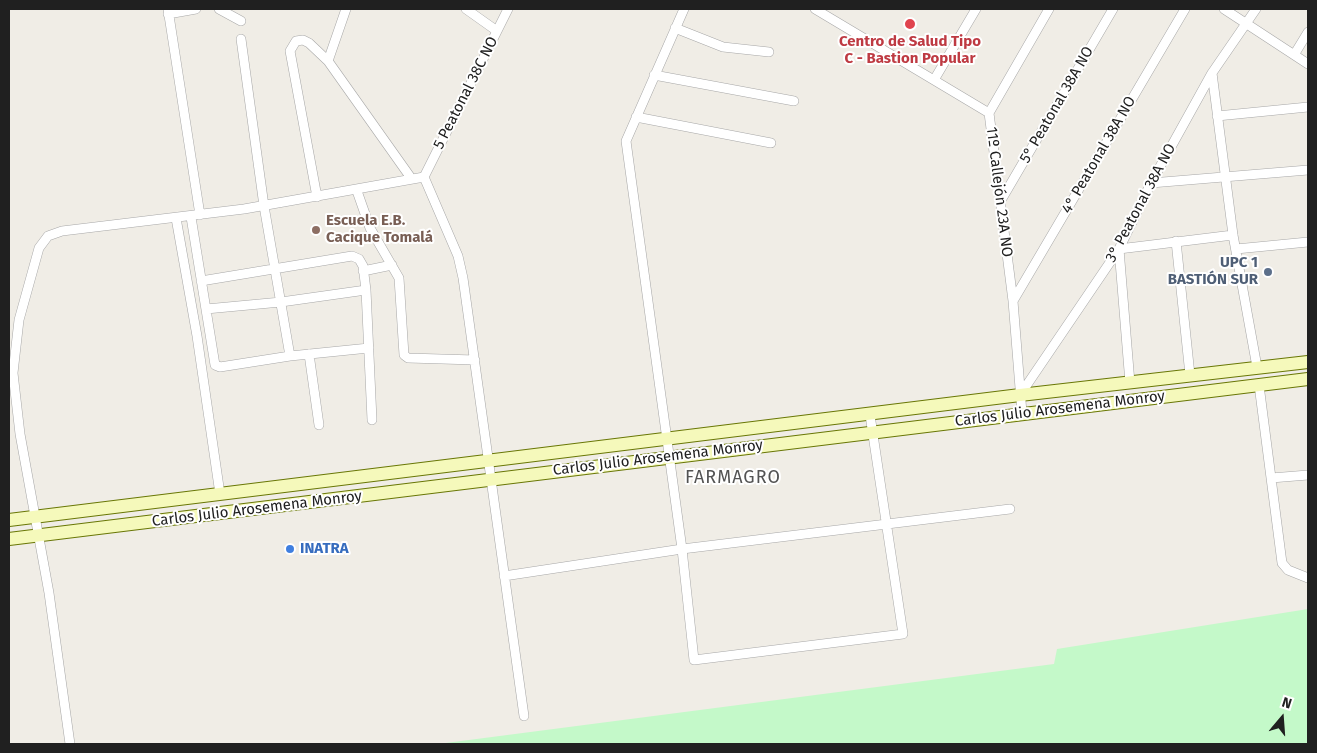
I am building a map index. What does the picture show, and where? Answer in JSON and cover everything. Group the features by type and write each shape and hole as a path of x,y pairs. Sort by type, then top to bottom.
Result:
{"main road":[{"name":"Carlos Julio Arosemena Monroy","path":"9,520 1020,395 1308,362"},
{"name":"Carlos Julio Arosemena Monroy","path":"9,539 1308,379"}],"street":[{"path":"196,9 168,11 196,216 201,281 215,365 220,367 290,356 369,348"},
{"path":"219,9 242,21"},
{"path":"328,60 346,9"},
{"path":"466,9 497,31"},
{"name":"5 Peatonal 38C NO","path":"424,177 508,9"},
{"path":"684,9 626,141 682,549 694,660 903,634 870,415"},
{"name":"11º Callejón 23A NO","path":"815,9 988,113 1013,301 1022,413"},
{"path":"934,80 976,9"},
{"path":"988,113 1049,9"},
{"name":"5° Peatonal 38A NO","path":"1000,202 1113,9"},
{"name":"4° Peatonal 38A NO","path":"1013,301 1185,9"},
{"path":"1224,9 1308,64"},
{"name":"3° Peatonal 38A NO","path":"1020,395 1119,249 1151,183 1212,73 1256,9"},
{"path":"675,28 723,47 769,52"},
{"path":"1294,55 1308,32"},
{"path":"241,40 264,206 290,356"},
{"path":"317,197 290,51 296,41 302,40 309,43 328,60 411,178"},
{"path":"1212,73 1224,178 1258,367"},
{"path":"654,75 794,101"},
{"path":"1217,116 1308,107"},
{"path":"636,116 771,143"},
{"path":"1151,183 1308,170"},
{"path":"70,744 49,593 20,434 13,373 19,320 39,248 48,236 62,231 196,216 264,206 424,177 458,256 475,360 524,716"},
{"path":"357,190 370,228 399,278 404,353 406,357 475,360"},
{"path":"176,218 197,336 220,494"},
{"path":"1130,383 1119,249 1233,235"},
{"path":"1176,241 1190,375"},
{"path":"1236,249 1308,242"},
{"path":"201,281 352,256 359,259 366,290 372,420"},
{"path":"363,271 392,265"},
{"path":"206,309 281,302 366,290"},
{"path":"309,354 319,425"},
{"path":"1259,385 1282,563 1288,570 1308,578"},
{"path":"1271,478 1308,474"},
{"path":"504,576 682,549 1010,509"}],"green space":[{"path":"1308,609 1308,744 438,744 1054,664 1057,649"}],"place":[{"name":"Centro de Salud Tipo C - Bastion Popular","path":"910,24"},
{"name":"Escuela E.B. Cacique Tomalá","path":"316,230"},
{"name":"UPC 1 BASTIÓN SUR","path":"1268,272"},
{"name":"INATRA","path":"290,549"}],"district":[{"name":"FARMAGRO","path":"733,478"}]}
